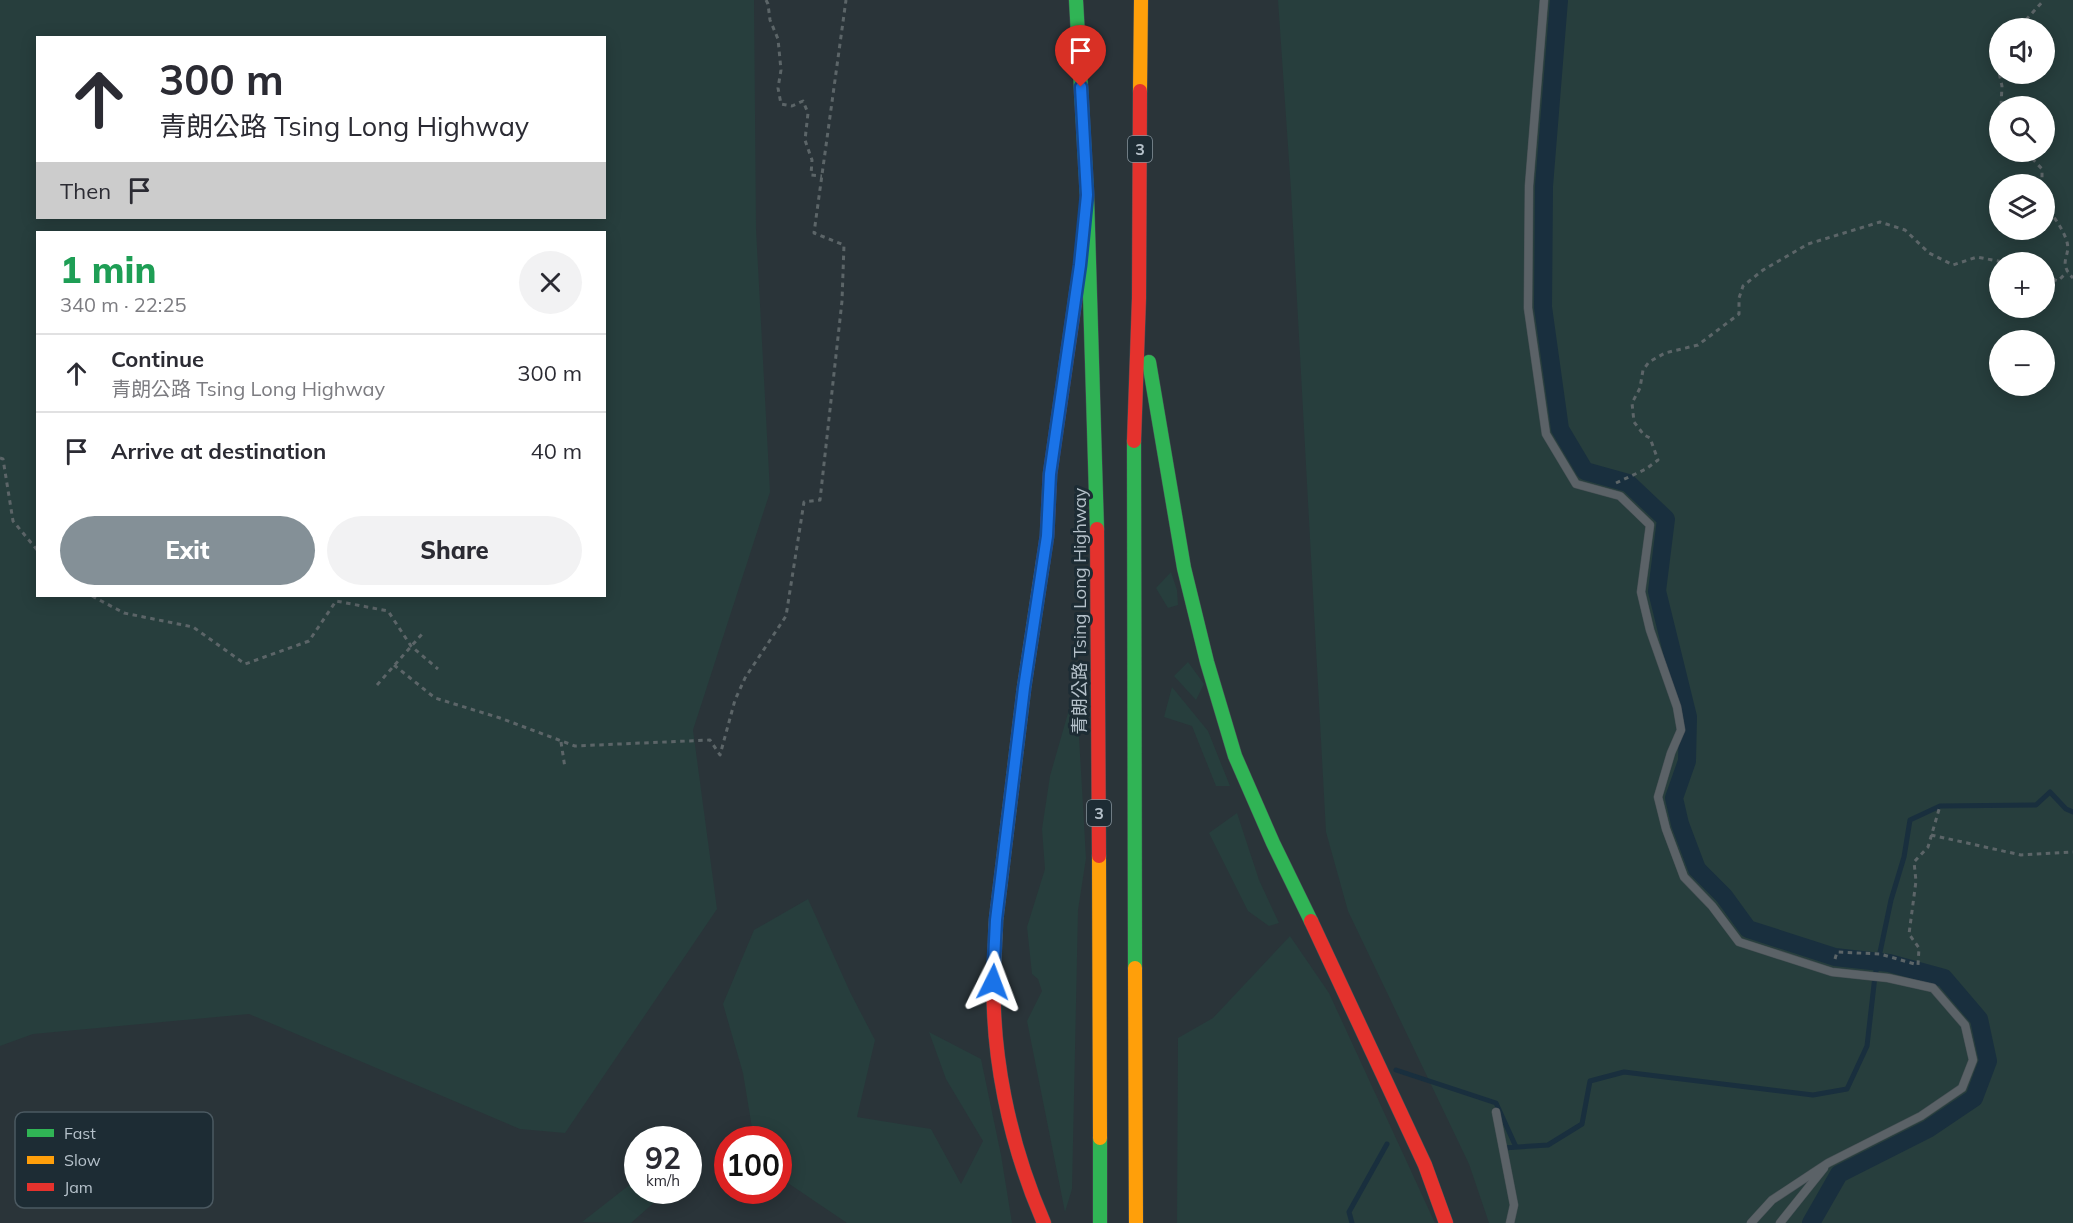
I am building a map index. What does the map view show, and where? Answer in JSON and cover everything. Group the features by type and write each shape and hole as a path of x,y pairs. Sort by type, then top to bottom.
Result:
{"highway":[{"name":"青朗公路 Tsing Long Highway","path":"1076,0 1087,195 1097,473 1100,1223"},
{"name":"3","path":"1136,1223 1133,464 1139,298 1141,0"},
{"path":"1044,1223 1021,1167 1004,1094 995,1038 993,982 996,920 1024,688 1047,536 1050,474 1080,265 1087,195"},
{"path":"1139,298 1184,568 1207,662 1235,756 1273,843 1425,1165 1446,1223"}],"lane":[{"path":"1544,0 1529,186 1528,308 1546,434 1576,484 1620,496 1650,525 1641,592 1650,630 1677,707 1681,730 1671,753 1658,797 1666,829 1684,877 1712,906 1739,942 1832,972 1888,978 1933,988 1965,1025 1973,1060 1962,1088 1921,1116 1828,1163 1772,1200 1751,1223"},
{"path":"1496,1112 1514,1205 1510,1223"},
{"path":"1780,1223 1828,1163"}],"path":[{"path":"766,0 770,20 778,39 781,70 778,88 781,104 792,106 803,101 808,113 805,140 812,160 811,175 822,176"},
{"path":"394,665 435,698 500,718 575,746 710,740 720,754 735,700 746,678 786,616 804,502 820,500 842,301 844,245 814,233 846,0"},
{"path":"2027,18 2043,0"},
{"path":"1626,477 1646,469 1658,460 1650,438 1644,435 1634,422 1632,403 1640,388 1643,370 1649,362 1665,353 1698,345 1739,314 1739,298 1743,286 1782,258 1819,240 1880,222 1905,230 1929,254 1953,265 1977,257 1989,259"},
{"path":"2055,222 2068,244 2064,265 2073,278"},
{"path":"2055,280 2058,281 2067,272"},
{"path":"0,458 3,459 13,521 36,549"},
{"path":"94,597 124,614 193,627 245,664 309,641 336,601 388,611 411,646 438,669"},
{"path":"377,685 422,634"},
{"path":"561,742 565,768"},
{"path":"1837,952 1880,954 1918,965 1919,948 1909,934 1917,881 1914,862 1928,847 1940,806"},
{"path":"1931,835 2021,855 2073,852"}],"green space":[{"path":"0,0 754,0 756,229 770,492 693,730 717,909 565,1133 520,1129 249,1014 33,1034 0,1046"},
{"path":"1278,0 2073,0 2073,1223 1489,1223 1469,1164 1348,911 1326,832 1291,190"},
{"path":"1171,572 1177,590 1178,605 1168,608 1156,588"},
{"path":"1188,662 1204,684 1196,700 1174,676"},
{"path":"1076,685 1086,858 1078,910 1072,1189 1065,1212 1027,1021 1042,991 1038,979 1032,974 1027,927 1045,869 1042,829 1050,776"},
{"path":"1172,687 1208,731 1230,786 1216,786 1192,726 1164,717"},
{"path":"1237,813 1259,880 1279,923 1269,926 1248,911 1209,833"},
{"path":"808,899 851,994 875,1040 857,1117 931,1129 961,1184 983,1141 946,1079 929,1032 981,1059 1001,1155 1012,1223 847,1223 792,1186 792,1126 752,1126 743,1073 723,1004 754,930"},
{"path":"1290,936 1329,993 1435,1223 1177,1223 1178,1038 1213,1018"},
{"path":"624,1189 624,1204 652,1204 631,1223 582,1222"}],"waterway":[{"path":"1559,0 1544,186 1543,307 1560,429 1585,471 1628,483 1666,519 1657,591 1688,717 1687,761 1674,798 1680,824 1697,869 1724,896 1748,929 1835,957 1889,963 1944,978 1979,1019 1988,1061 1974,1098 1928,1129 1839,1174 1811,1223"},
{"path":"1503,1148 1548,1145 1582,1124 1590,1081 1624,1072 1813,1095 1847,1089 1867,1046 1875,976 1891,900 1904,857 1910,820 1940,806 2036,805 2050,792 2066,809 2073,812"},
{"path":"1396,1070 1496,1103 1516,1147"},
{"path":"1352,1223 1349,1212 1387,1144"}],"traffic: fast":[{"path":"1076,0 1087,195 1097,529"},
{"path":"1149,362 1184,568 1207,662 1235,756 1273,843 1311,921"},
{"path":"1134,441 1135,968"},
{"path":"1100,1138 1100,1223"}],"traffic: slow":[{"path":"1140,91 1141,0"},
{"path":"994,965 996,920 1024,688 1043,562"},
{"path":"1099,856 1100,1138"},
{"path":"1135,968 1136,1223"}],"traffic: jam":[{"path":"1134,441 1139,298 1140,91"},
{"path":"1043,562 1047,536 1050,474 1077,287"},
{"path":"1097,529 1099,856"},
{"path":"1311,921 1425,1165 1446,1223"},
{"path":"994,965 995,1031 1004,1097 1021,1161 1044,1223"}],"route":[{"path":"993,982 996,920 1024,688 1047,536 1050,474 1080,265 1087,195 1081,87"}]}
